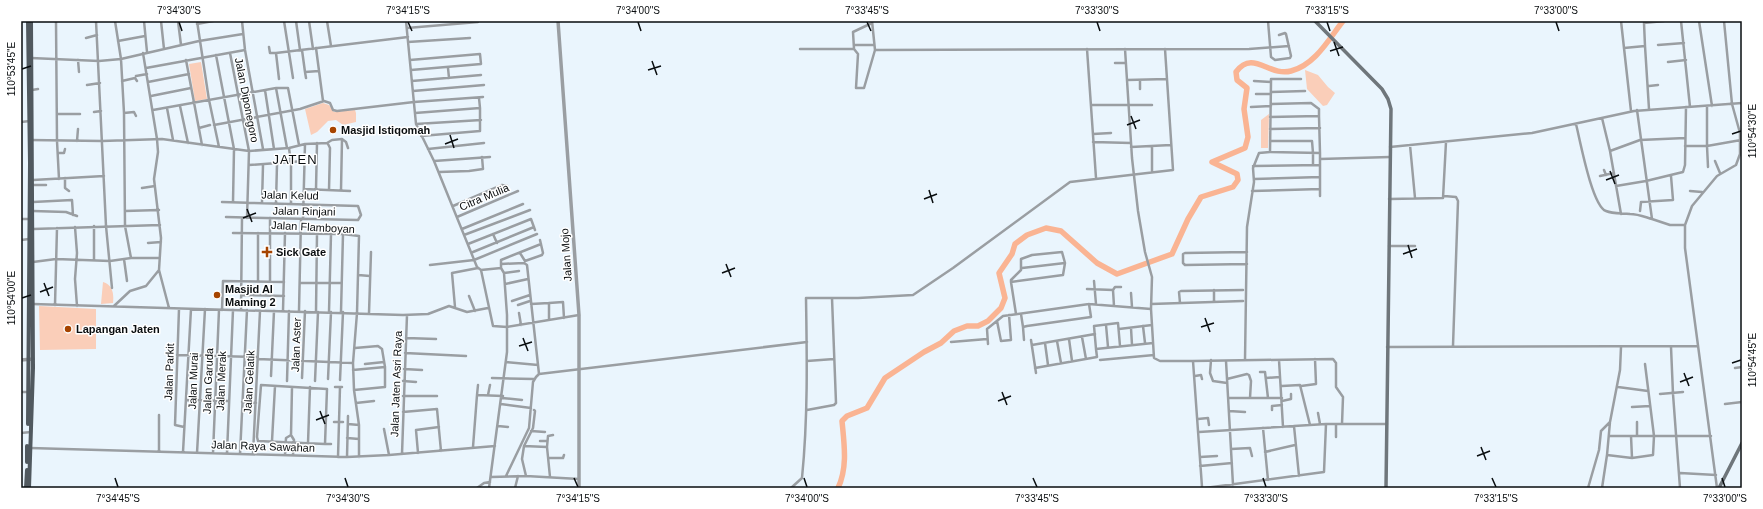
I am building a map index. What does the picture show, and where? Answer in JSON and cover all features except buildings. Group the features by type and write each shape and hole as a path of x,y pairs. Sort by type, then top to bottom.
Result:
{"main road":[{"path":"27,122 32,90 28,21"},
{"path":"31,21 27,122 31,140 33,180 31,202"},
{"path":"1315,21 1373,79 1388,99 1391,112 1386,488"},
{"path":"28,488 29,448 25,433 25,392 33,262 29,219 31,211 31,140"},
{"path":"31,229 31,304"},
{"path":"25,433 27,359"},
{"path":"1718,488 1742,443"},
{"path":"28,488 24,480 29,448"}],"street":[{"path":"56,21 57,141 59,179"},
{"path":"96,21 106,226 112,288"},
{"path":"115,21 121,59 124,113 125,226 131,258"},
{"path":"144,21 147,52"},
{"path":"161,21 164,49"},
{"path":"178,21 182,45"},
{"path":"213,21 197,22 201,57 219,147"},
{"path":"242,21 245,50 263,150"},
{"path":"284,21 293,78"},
{"path":"296,21 306,78"},
{"path":"309,21 319,71 322,101"},
{"path":"327,21 331,46"},
{"path":"406,21 416,124 439,172 474,260 480,269 493,326 507,327 579,315"},
{"name":"Jalan Mojo","path":"558,21 579,315 579,488"},
{"path":"1268,21 1270,56 1273,60 1291,57 1286,34 1279,35"},
{"path":"1622,21 1631,111"},
{"path":"1649,109 1649,86 1644,23 1664,21"},
{"path":"1681,21 1690,107"},
{"path":"1699,21 1712,106"},
{"path":"1718,488 1685,248 1685,225 1690,210 1702,192 1720,174 1738,163 1741,140 1732,104 1724,21"},
{"path":"407,28 478,22"},
{"path":"872,22 875,50 864,87 856,87 858,54 854,49 854,32 872,22"},
{"path":"30,58 99,61 121,59 147,52 243,34"},
{"path":"86,38 97,35"},
{"path":"118,41 145,36"},
{"path":"269,47 270,53 276,53 408,37"},
{"path":"408,42 470,38"},
{"path":"1658,45 1684,43"},
{"path":"854,44 874,45"},
{"path":"875,50 1270,48 1289,46"},
{"path":"1624,48 1645,46"},
{"path":"800,49 854,49"},
{"path":"1087,49 1096,178"},
{"path":"1125,49 1134,175 1141,233 1152,283 1151,309 1155,360 1193,362 1211,360 1331,359 1335,361 1336,387 1343,397 1342,424"},
{"path":"791,488 802,478 807,410 806,298 886,297 913,295 953,268 1067,184 1080,180 1173,170 1165,49"},
{"path":"146,68 245,50"},
{"path":"143,53 154,110 158,152 154,173 161,242 159,270 169,308"},
{"name":"Jalan Diponegoro","path":"230,53 249,151 247,218"},
{"path":"276,53 279,80"},
{"path":"410,60 480,54 481,64 411,70"},
{"path":"216,55 234,149 233,202"},
{"path":"78,60 79,72"},
{"path":"186,60 202,145"},
{"path":"1668,62 1686,60"},
{"path":"1114,63 1126,63"},
{"path":"448,68 449,78"},
{"path":"306,72 319,71"},
{"path":"136,76 147,74"},
{"path":"148,82 189,74"},
{"path":"412,81 481,75"},
{"path":"122,81 135,78 138,81"},
{"path":"1127,80 1167,79"},
{"path":"1270,152 1271,79 1301,79"},
{"path":"1140,80 1140,89"},
{"path":"1254,81 1271,82"},
{"path":"88,85 100,83"},
{"path":"1649,86 1658,84"},
{"path":"413,91 484,85"},
{"path":"151,96 192,88"},
{"path":"154,110 276,88 289,89 299,145"},
{"path":"276,88 291,163 290,203"},
{"path":"32,90 38,89"},
{"path":"264,90 274,149"},
{"path":"1256,94 1305,91"},
{"path":"214,125 300,109 322,101 328,101 333,110 337,111 414,102 481,97 480,131 421,136"},
{"path":"1251,106 1311,103 1319,108 1320,196"},
{"path":"1390,148 1514,135 1576,124 1637,110 1742,103"},
{"path":"1091,105 1152,105"},
{"path":"180,106 188,143"},
{"path":"1708,106 1706,146 1708,167"},
{"path":"1616,186 1671,176 1683,172 1686,107"},
{"path":"167,108 173,140"},
{"path":"415,113 480,108"},
{"path":"1637,110 1652,219"},
{"path":"94,112 101,112"},
{"path":"124,113 134,112 136,116"},
{"path":"57,114 80,114"},
{"path":"1270,117 1320,116"},
{"path":"1602,118 1610,151 1620,214"},
{"path":"416,124 481,120"},
{"path":"1576,124 1589,178 1599,206 1608,212 1634,214 1670,225 1685,225"},
{"path":"199,128 210,125"},
{"path":"1270,129 1320,128"},
{"path":"77,141 78,129"},
{"path":"1093,134 1111,133"},
{"path":"1610,151 1640,140 1685,138"},
{"path":"31,140 102,141 157,139 249,151 288,148 305,144 327,143 332,140 342,139 346,142 348,148"},
{"path":"341,190 342,139"},
{"path":"1685,146 1706,146 1741,140"},
{"path":"1270,141 1312,141 1313,165"},
{"path":"1093,142 1131,143"},
{"path":"1444,196 1446,142"},
{"path":"316,189 317,143"},
{"path":"327,143 330,148 329,190"},
{"path":"428,149 484,143"},
{"path":"299,311 305,144"},
{"path":"1132,147 1171,145"},
{"path":"1410,145 1415,198"},
{"path":"1152,147 1152,172"},
{"path":"58,153 64,153 65,149"},
{"path":"1245,360 1248,213 1254,179 1253,166 1260,153 1320,153"},
{"path":"439,172 482,169 482,157"},
{"path":"434,161 490,157"},
{"path":"1320,159 1390,157"},
{"path":"1715,161 1720,174"},
{"path":"249,165 304,162"},
{"path":"276,203 277,164"},
{"path":"262,203 263,165"},
{"path":"1253,166 1320,165"},
{"path":"1604,170 1606,175"},
{"path":"1600,176 1614,173"},
{"path":"33,180 104,176"},
{"path":"1640,211 1640,203 1673,200 1671,176"},
{"path":"1254,179 1320,177"},
{"path":"65,178 65,188 69,191"},
{"path":"33,185 46,185"},
{"path":"452,206 502,185 507,186"},
{"path":"142,188 155,186"},
{"path":"304,189 350,190"},
{"path":"1252,191 1320,190"},
{"name":"Citra Mulia","path":"457,217 518,191"},
{"path":"1690,191 1702,192"},
{"path":"1390,199 1440,199 1444,196 1456,197 1458,201 1453,346"},
{"path":"31,202 72,200 73,214"},
{"name":"Jalan Kelud","path":"222,202 303,203 358,206 361,215 358,220"},
{"path":"462,229 523,204"},
{"path":"125,211 158,210"},
{"path":"464,235 530,210"},
{"path":"31,211 66,212 77,216"},
{"name":"Jalan Rinjani","path":"226,217 358,220"},
{"path":"241,310 242,218"},
{"path":"270,218 270,282"},
{"path":"21,219 29,219"},
{"path":"468,244 530,219 541,244 543,253 542,255 525,261 520,252"},
{"path":"31,229 160,225"},
{"path":"94,226 94,260"},
{"path":"75,227 77,260 75,279 77,306"},
{"path":"55,305 57,228"},
{"path":"473,252 497,242 536,231"},
{"path":"430,265 474,260 536,231"},
{"name":"Jalan Flamboyan","path":"233,233 357,235 360,237 358,275"},
{"path":"258,233 258,282"},
{"path":"283,311 285,233"},
{"path":"315,381 317,312 315,282 317,234"},
{"path":"328,380 331,234"},
{"path":"340,380 343,234"},
{"path":"494,234 497,242"},
{"path":"21,240 30,239"},
{"path":"148,243 161,242"},
{"path":"489,488 506,362 507,327 505,284 501,260 541,244"},
{"path":"1389,246 1415,246"},
{"path":"1011,282 1063,275 1065,263 1061,251 1022,258 1022,268"},
{"path":"369,313 371,252"},
{"path":"1247,252 1183,254 1183,263 1185,265 1247,264"},
{"path":"33,262 56,259 110,261 124,258 159,258"},
{"path":"124,258 128,281"},
{"path":"1016,314 1011,279 1022,268 1065,263"},
{"path":"455,307 452,273 526,264 539,374"},
{"path":"114,307 130,291 146,286 159,270"},
{"path":"504,273 519,270"},
{"path":"359,457 359,425 354,390 353,363 358,275 370,276"},
{"path":"505,284 528,279"},
{"name":"Jalan Garuda","path":"213,453 216,355 223,281 241,281"},
{"path":"241,281 284,282"},
{"path":"1094,281 1096,304"},
{"path":"300,283 342,283"},
{"path":"1087,289 1113,290 1116,287 1122,287"},
{"path":"1113,290 1114,306"},
{"path":"1214,290 1214,302"},
{"path":"1180,302 1180,291 1243,290"},
{"path":"1131,293 1132,307"},
{"path":"241,295 284,296"},
{"path":"512,301 530,295"},
{"path":"469,296 474,312"},
{"path":"807,410 834,405 836,403 832,298"},
{"path":"1151,304 1243,301"},
{"path":"518,305 564,302 564,318"},
{"path":"549,303 549,320"},
{"path":"31,304 407,315 428,314 444,306 455,307 465,312 474,312 488,308"},
{"path":"988,344 987,329 1000,318 1009,315 1090,304 1151,309"},
{"path":"1023,327 1090,317 1090,304"},
{"name":"Jalan Parkit","path":"179,309 175,425 184,427"},
{"path":"182,452 191,309"},
{"name":"Jalan Murai","path":"197,453 205,309"},
{"name":"Jalan Merak","path":"227,453 233,310"},
{"path":"240,454 247,310"},
{"name":"Jalan Gelatik","path":"253,454 260,311"},
{"path":"271,376 274,311"},
{"path":"287,381 290,311"},
{"name":"Jalan Aster","path":"302,378 305,311"},
{"path":"519,313 521,325"},
{"path":"1021,314 1024,340"},
{"name":"Jalan Jaten Asri Raya","path":"402,454 403,381 407,315"},
{"path":"997,321 1001,341 1011,340 1009,315"},
{"path":"1035,368 1097,357 1094,326 1118,323 1120,346"},
{"path":"1106,325 1108,348"},
{"path":"1143,326 1145,344"},
{"path":"1119,329 1152,326"},
{"path":"1131,328 1132,345"},
{"path":"1032,345 1095,334"},
{"path":"1082,337 1086,359"},
{"path":"406,338 436,339"},
{"path":"951,342 987,339"},
{"path":"1069,339 1072,361"},
{"path":"1031,340 1036,373"},
{"path":"1057,341 1061,363"},
{"path":"526,476 522,458 524,446 534,424 532,395 534,379 539,374 806,342"},
{"path":"1096,349 1153,342"},
{"path":"1045,343 1048,365"},
{"path":"354,390 384,388 386,385 382,349 378,346 355,348"},
{"path":"1387,346 1698,346"},
{"path":"1602,488 1610,422 1618,387 1621,347"},
{"path":"1672,347 1673,394 1680,488"},
{"path":"405,353 466,356"},
{"path":"177,355 244,356 272,360 353,363"},
{"path":"1100,360 1154,355"},
{"path":"807,362 834,359"},
{"path":"1282,386 1316,384 1316,359"},
{"path":"1211,360 1210,373 1213,381 1227,383"},
{"path":"1226,360 1233,485"},
{"path":"1279,360 1282,386 1283,427"},
{"path":"365,364 384,362"},
{"path":"506,362 538,365"},
{"path":"1193,362 1199,432 1200,466 1203,488"},
{"path":"1607,455 1632,458 1653,455 1654,436 1645,364"},
{"path":"354,370 385,367"},
{"path":"1735,368 1742,367"},
{"path":"404,369 422,370"},
{"path":"1260,372 1265,372 1268,398"},
{"path":"1227,378 1247,374 1249,375 1251,381 1250,398"},
{"path":"1194,376 1201,375 1202,379"},
{"path":"1266,378 1280,377"},
{"path":"492,378 534,379"},
{"path":"403,381 416,382"},
{"path":"488,395 490,384"},
{"path":"473,447 478,385"},
{"path":"325,444 326,388 260,386 257,437 259,442 272,441 325,444 331,444"},
{"path":"272,441 275,386"},
{"path":"1301,386 1310,425"},
{"path":"292,387 291,435 294,442 293,455"},
{"path":"308,443 310,387"},
{"path":"335,387 341,387 338,457"},
{"path":"1618,387 1648,391"},
{"path":"1660,394 1683,392"},
{"path":"1228,398 1268,398 1282,400 1291,399 1291,394"},
{"path":"477,395 488,395 522,400"},
{"path":"403,396 437,396"},
{"path":"186,400 228,401"},
{"path":"356,403 374,401"},
{"path":"242,402 256,402"},
{"path":"1725,404 1742,402"},
{"path":"501,404 532,409"},
{"path":"1272,410 1272,406 1282,405"},
{"path":"1632,407 1650,406"},
{"path":"403,412 436,409 438,411 441,451"},
{"path":"508,476 529,428 532,409"},
{"path":"1229,411 1245,412"},
{"path":"1318,413 1320,424"},
{"path":"159,415 159,451"},
{"path":"347,457 348,416"},
{"path":"1198,419 1208,418 1209,425"},
{"path":"334,422 343,422"},
{"path":"1588,488 1599,450 1601,431 1610,422"},
{"path":"1637,436 1638,422"},
{"path":"348,424 359,425"},
{"path":"1199,432 1320,424 1387,424"},
{"path":"1197,488 1320,474 1324,471 1326,424"},
{"path":"1336,424 1336,436"},
{"path":"498,426 508,427"},
{"path":"1294,426 1299,476"},
{"path":"418,453 416,430 439,427"},
{"path":"1263,428 1268,480"},
{"path":"384,429 389,455"},
{"path":"531,431 545,432"},
{"path":"285,455 287,437 291,435"},
{"path":"550,477 547,441 548,436 553,435"},
{"path":"1609,436 1711,436"},
{"path":"1631,436 1632,458"},
{"path":"348,438 359,439"},
{"path":"540,442 547,441"},
{"path":"1265,452 1295,445"},
{"name":"Jalan Raya Sawahan","path":"29,448 359,457 495,446"},
{"path":"524,446 547,448"},
{"path":"1231,449 1250,448 1252,456"},
{"path":"549,458 563,458 564,455"},
{"path":"1200,457 1217,456"},
{"path":"1200,466 1232,463"},
{"path":"1680,473 1716,475"},
{"path":"477,488 491,479 508,476 579,479"},
{"path":"515,488 518,476"}],"shaded area":[{"path":"201,62 207,99 195,101 189,64"},
{"path":"1305,70 1318,75 1335,93 1327,105 1323,106 1307,89"},
{"path":"323,103 329,105 334,112 355,110 356,122 343,125 336,120 328,121 317,132 311,135 305,109"},
{"path":"1269,114 1268,148 1261,148 1261,120"},
{"path":"103,282 109,285 112,290 113,303 101,304"},
{"name":"Lapangan Jaten","path":"39,306 96,309 96,349 40,350"}],"waterway":[{"path":"838,488 844,463 842,421 847,416 867,408 885,378 924,352 941,343 954,331 967,326 978,326 988,321 1001,308 1005,298 999,273 1012,254 1015,244 1027,235 1046,228 1061,231 1097,263 1117,274 1172,254 1188,219 1201,197 1233,187 1238,180 1237,174 1212,162 1245,148 1248,137 1244,109 1247,88 1237,80 1236,72 1242,66 1249,63 1255,63 1283,72 1300,68 1321,50 1343,21"}],"place":[{"name":"Masjid Istiqomah","path":"333,130"},
{"name":"Sick Gate","path":"267,252"},
{"name":"Masjid Al Maming 2","path":"217,295"},
{"name":"Lapangan Jaten","path":"68,329"}],"district":[{"name":"JATEN","path":"295,159"}]}
